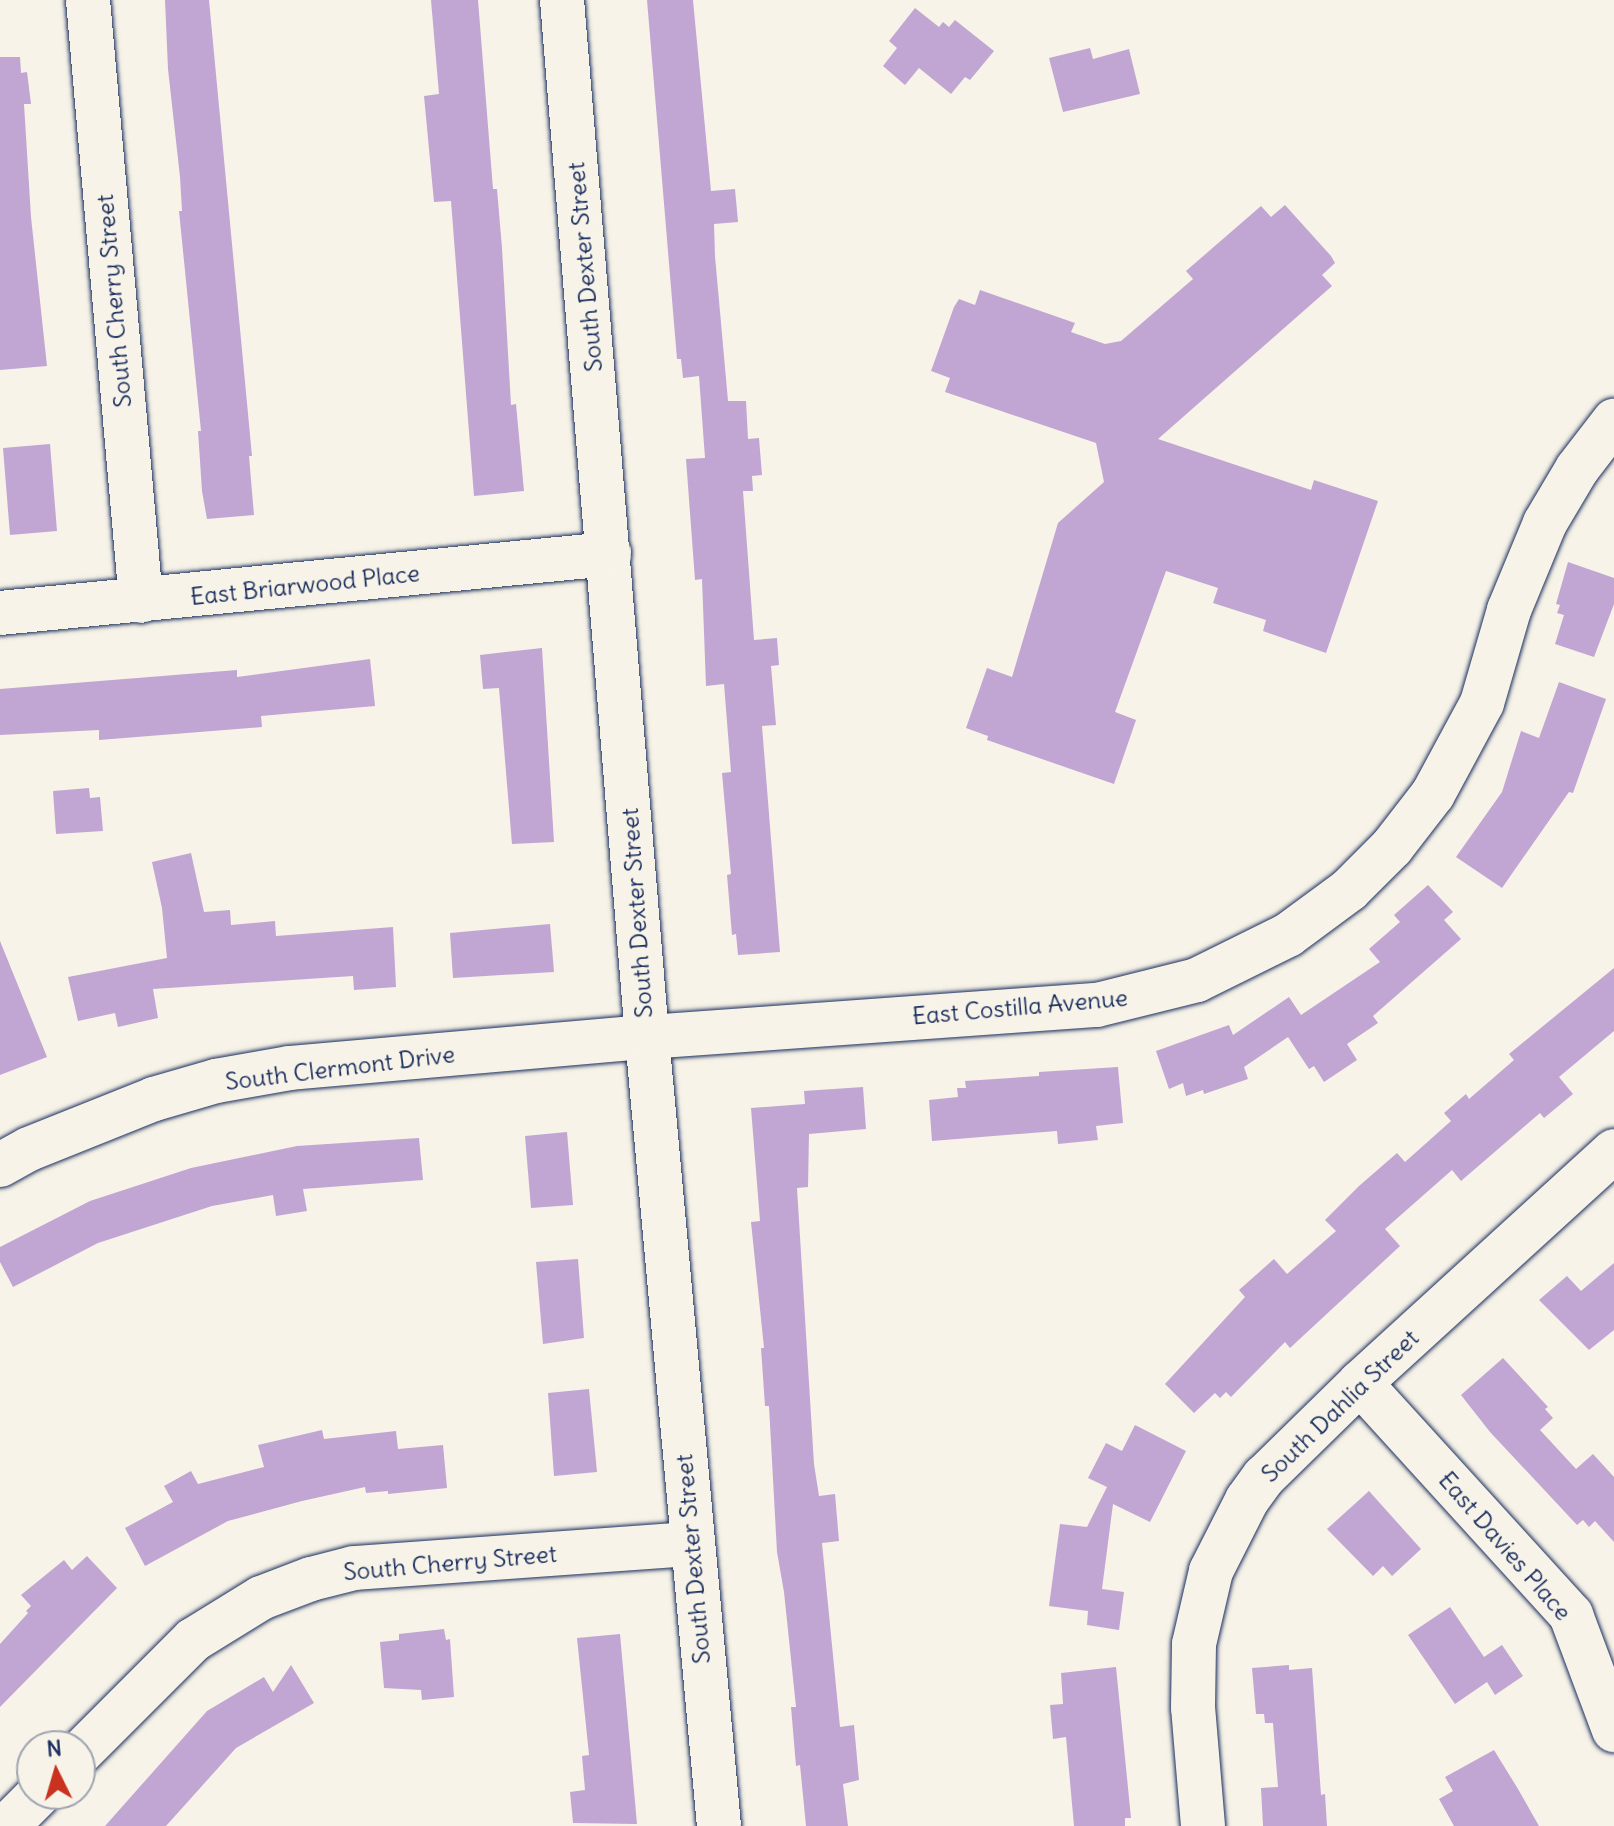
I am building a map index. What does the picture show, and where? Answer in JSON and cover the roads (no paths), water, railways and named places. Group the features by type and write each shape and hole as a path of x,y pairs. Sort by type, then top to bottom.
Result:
{"street":[{"name":"South Cherry Street","path":"88,0 141,601"},
{"name":"South Dexter Street","path":"562,0 647,1037 719,1826"},
{"name":"East Costilla Avenue","path":"647,1037 1097,1005 1197,980 1288,935 1349,890 1392,847 1433,794 1482,703 1509,610 1545,523 1577,469 1614,421"},
{"name":"East Briarwood Place","path":"0,613 609,554"},
{"name":"South Clermont Drive","path":"0,1165 113,1113 216,1081 290,1068 647,1037"},
{"name":"South Dahlia Street","path":"1203,1826 1193,1708 1194,1644 1211,1571 1247,1500 1264,1477 1360,1383 1614,1151"},
{"name":"East Davies Place","path":"1360,1383 1571,1615 1614,1730"},
{"name":"South Cherry Street","path":"96,1737 193,1640 261,1598 311,1579 354,1568 692,1544"},
{"path":"7,1826 23,1810"}]}
